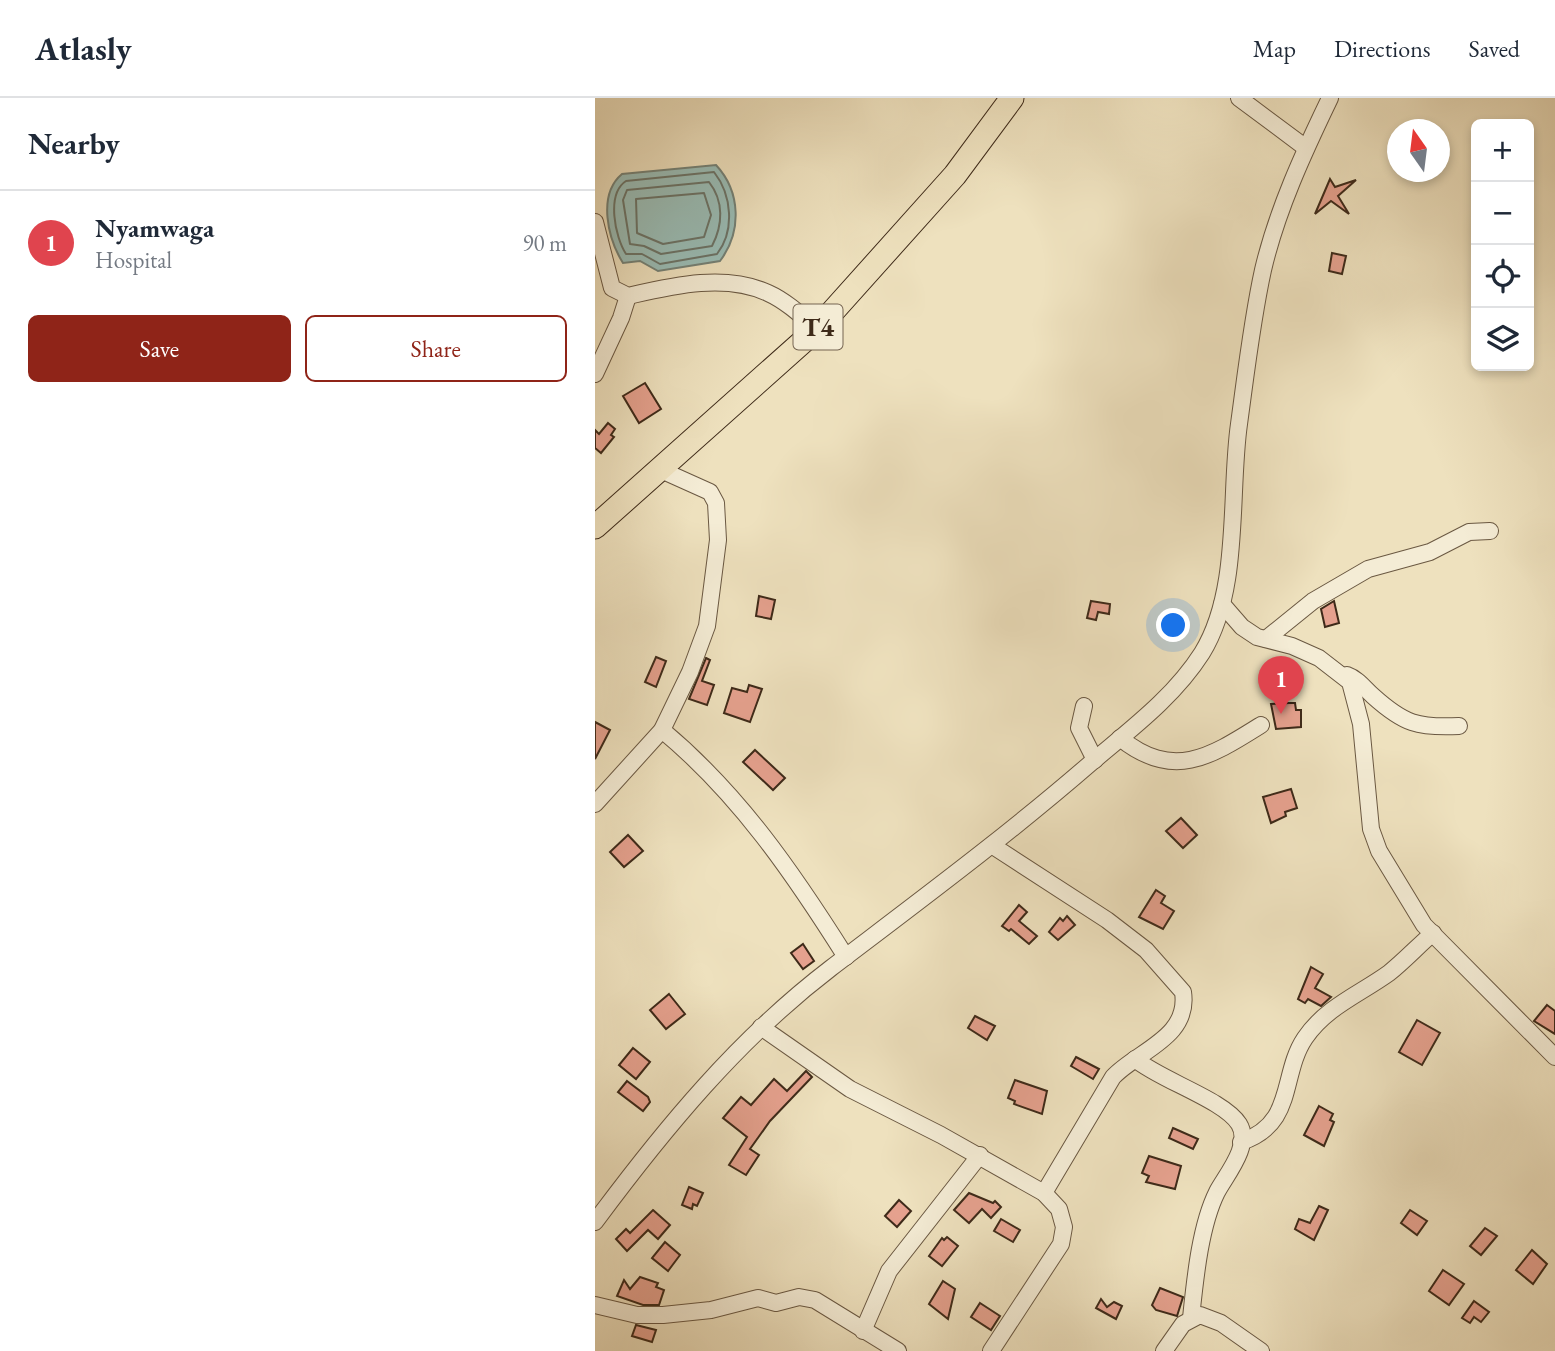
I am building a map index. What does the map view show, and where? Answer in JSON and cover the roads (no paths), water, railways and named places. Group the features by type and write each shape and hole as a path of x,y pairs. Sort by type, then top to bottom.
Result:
{"highway":[{"name":"T4","path":"595,527 817,329 955,174 1012,98"}],"street":[{"path":"1239,98 1306,148"},
{"path":"595,1222 639,1161 761,1027 846,957 993,846 1148,715 1185,677 1204,650 1222,604 1238,428 1264,268 1306,148 1330,98"},
{"path":"595,222 612,288 628,296 696,284 747,285 776,298 817,329"},
{"path":"595,374 621,318 628,296"},
{"path":"595,804 662,730 690,672 707,626 719,518 716,503 710,492 661,470"},
{"path":"1266,639 1314,601 1369,569 1430,552 1469,532 1490,531"},
{"path":"1222,604 1242,627 1266,639 1319,658 1350,682 1358,706 1374,840 1410,905 1433,933 1555,1057"},
{"path":"1338,672 1351,676 1397,717 1411,724 1431,727 1459,726"},
{"path":"1084,706 1079,728 1095,760"},
{"path":"1120,738 1161,762 1177,762 1200,758 1222,749 1261,725"},
{"path":"662,730 698,760 741,806 784,860 846,957"},
{"path":"993,846 1107,920 1146,950 1183,992 1184,1009 1176,1025 1165,1039 1113,1077 1044,1193"},
{"path":"1241,1142 1270,1126 1290,1087 1303,1041 1310,1031 1327,1013 1389,972 1433,933"},
{"path":"761,1027 850,1090 980,1155 1044,1193 1059,1209 1064,1227 1061,1244 991,1351"},
{"path":"1135,1059 1147,1069 1213,1104 1231,1117 1239,1124 1241,1142 1209,1214 1191,1318 1164,1351"},
{"path":"863,1331 889,1271 980,1155"},
{"path":"595,1305 638,1315 663,1315 711,1310 758,1298 776,1303 806,1297 898,1351"},
{"path":"1191,1318 1210,1317 1261,1351"}],"water":[{"path":"716,165 730,187 736,212 732,238 720,261 658,271 640,261 623,263 613,242 607,217 609,193 622,174"}],"place":[{"name":"Nyamwaga","path":"1281,714"}]}
